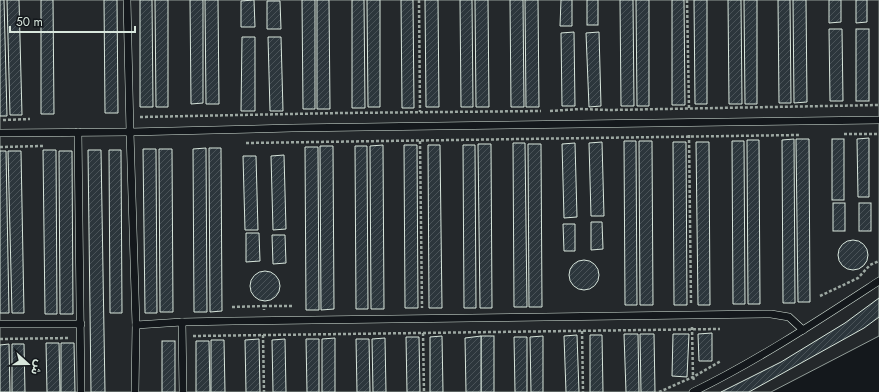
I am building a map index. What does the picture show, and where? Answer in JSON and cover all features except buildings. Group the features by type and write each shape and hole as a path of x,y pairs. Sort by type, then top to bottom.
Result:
{"lane":[{"path":"127,0 136,325 135,392"},
{"path":"0,133 879,120"},
{"path":"78,132 81,392"},
{"path":"695,391 723,377 803,330 879,281"},
{"path":"136,325 182,322 744,314 782,315 793,319 803,330"},
{"path":"182,322 183,392"},
{"path":"0,324 81,324"}],"path":[{"path":"419,0 424,392"},
{"path":"687,0 690,123 691,315 693,377 695,391"},
{"path":"549,111 580,109 610,110 879,105"},
{"path":"130,117 542,111"},
{"path":"0,120 30,119"},
{"path":"245,143 804,134"},
{"path":"842,134 879,134"},
{"path":"0,147 46,146"},
{"path":"820,296 858,278 870,265 879,261"},
{"path":"264,306 264,392"},
{"path":"232,307 293,306"},
{"path":"582,317 583,392"},
{"path":"182,336 582,331 692,328 720,329"},
{"path":"0,339 81,338"},
{"path":"659,392 693,377 721,361"}],"shaded area":[{"path":"0,0 879,0 879,336 771,392 0,392"}]}
